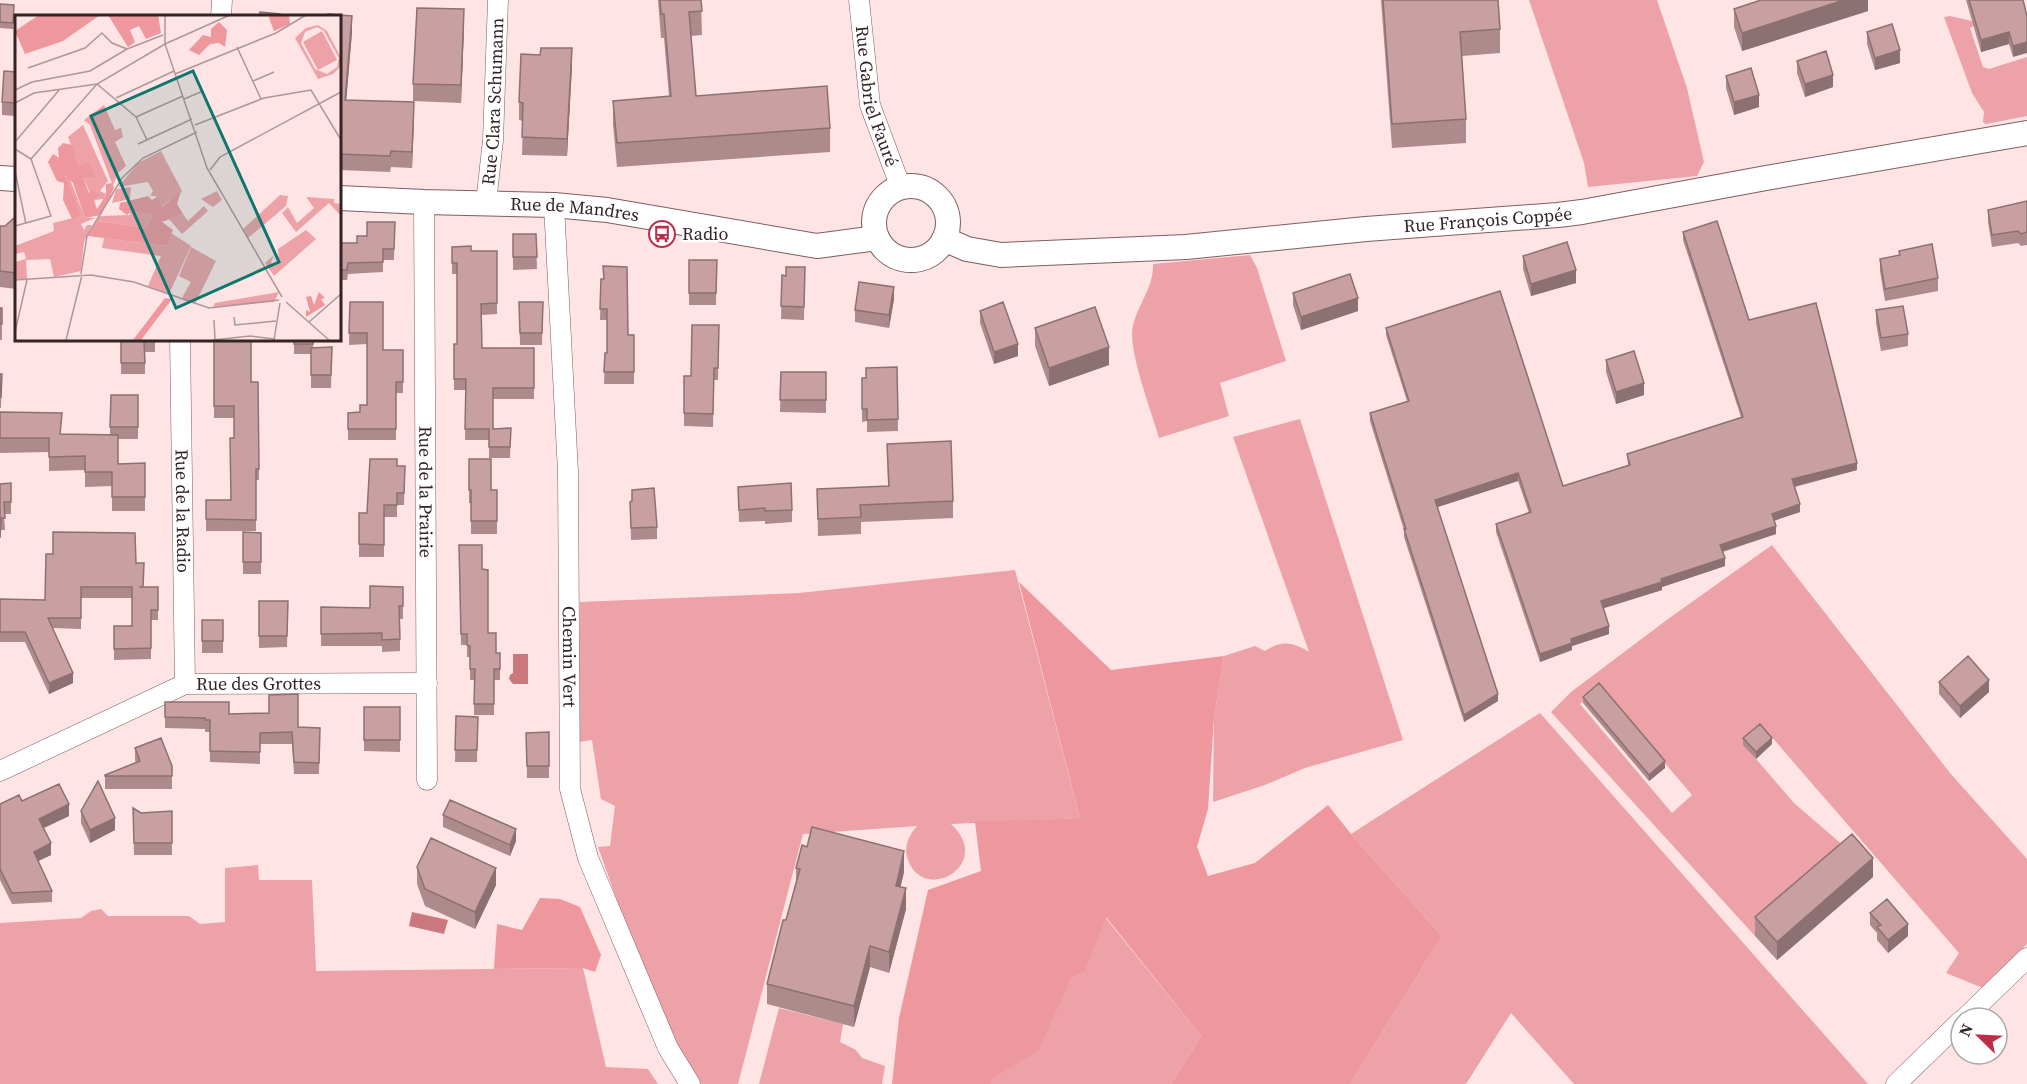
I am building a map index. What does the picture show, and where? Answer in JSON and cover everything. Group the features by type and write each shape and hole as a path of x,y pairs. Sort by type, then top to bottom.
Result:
{"street":[{"path":"221,15 222,0"},
{"name":"Rue Clara Schumann","path":"486,203 493,140 498,0"},
{"name":"Rue Gabriel Fauré","path":"859,0 870,105 901,188"},
{"name":"Rue François Coppée","path":"944,239 967,249 1001,255 1186,247 1558,215 2027,133"},
{"path":"0,178 15,179"},
{"path":"901,188 922,188 939,200 948,219 944,239 938,248 921,259 910,260 890,254 877,238 874,218 878,208 892,192 901,188"},
{"name":"Rue de Mandres","path":"340,198 554,205 607,210 818,246 877,238"},
{"name":"Rue de la Prairie","path":"424,202 427,780"},
{"name":"Chemin Vert","path":"554,205 568,472 570,789 588,858 668,1048 690,1084"},
{"name":"Rue de la Radio","path":"180,340 185,684"},
{"name":"Rue des Grottes","path":"0,771 185,684 427,683"},
{"path":"1977,1006 2027,958"},
{"path":"1896,1084 1949,1033"}],"shaded area":[{"path":"1529,0 1657,0 1687,88 1704,162 1697,176 1588,187 1584,163"},
{"path":"1950,16 1972,21 1976,25 1970,28 1983,67 1989,69 2027,57 2027,116 1986,124 1983,122 1984,112 1972,93 1944,17"},
{"path":"1250,255 1257,268 1286,361 1220,383 1229,416 1159,438 1137,365 1132,336 1135,318 1151,280 1153,264"},
{"path":"1300,419 1403,740 1305,768 1265,785 1213,802 1214,718 1224,656 1255,646 1265,651 1282,644 1292,644 1309,652 1233,437"},
{"path":"1772,545 1950,773 2027,859 2027,944 1983,988 1946,973 1959,953 1763,727 1744,745 1794,803 1852,853 1755,936 1551,712 1571,692","holes":["1600,687 1692,795 1672,813 1580,704"]},
{"path":"1015,570 1080,818 951,824 962,839 965,853 961,865 952,874 940,879 928,879 916,873 908,860 906,850 908,842 917,826 803,834 738,1084 701,1084 672,1037 634,948 598,847 610,846 615,806 601,799 592,740 579,742 580,602 799,593"},
{"path":"1019,582 1111,670 1224,656 1214,718 1208,809 1197,847 1208,876 1255,863 1328,805 1442,936 1350,1084 1171,1084 1201,1036 1106,917 1085,972 1071,978 1038,1051 991,1079 991,1084 892,1084 899,1018 928,890 981,871 975,822 1080,818"},
{"path":"513,654 528,654 528,684 513,684 509,679 513,673"},
{"path":"1540,713 1868,1084 1574,1084 1511,1013 1466,1084 1350,1084 1442,936 1351,834"},
{"path":"258,865 259,880 312,880 316,971 583,968 606,1067 648,1069 658,1084 0,1084 0,923 81,918 91,911 101,909 108,916 189,916 200,924 225,922 225,868"},
{"path":"540,898 560,899 580,907 601,955 595,972 583,968 494,969 497,924 522,930"},
{"path":"412,912 448,920 444,934 409,926"},
{"path":"1105,917 1201,1036 1171,1084 941,1084 899,1018 1071,978 1085,972"},
{"path":"779,1008 843,1024 840,1042 856,1050 862,1058 885,1066 882,1084 759,1084"}],"building":[{"path":"660,0 701,0 702,11 689,12 696,96 827,86 830,128 617,143 613,101 671,96 664,14 661,14"},
{"path":"1383,0 1498,0 1500,29 1460,32 1466,119 1392,124"},
{"path":"1761,0 1844,0 1742,33 1734,9"},
{"path":"1969,0 2023,0 2027,16 2027,42 2013,46 2009,32 1981,40"},
{"path":"0,4 14,5 13,23 0,22"},
{"path":"417,8 464,9 461,85 413,84"},
{"path":"260,12 280,14 280,15 260,15"},
{"path":"340,15 352,16 345,100 414,102 412,152 391,151 390,156 340,154"},
{"path":"1892,24 1900,50 1875,58 1867,32"},
{"path":"541,48 572,48 567,139 522,137 523,103 519,102 521,54 540,55"},
{"path":"1826,51 1833,75 1805,84 1797,61"},
{"path":"1751,68 1759,95 1734,102 1726,76"},
{"path":"4,71 15,72 15,103 2,102"},
{"path":"2027,201 2027,232 1992,235 1988,210"},
{"path":"15,218 15,273 0,271 0,226 5,226"},
{"path":"1717,221 1749,320 1816,303 1857,463 1792,479 1800,504 1772,514 1776,526 1720,545 1725,558 1661,579 1662,582 1601,601 1609,626 1571,639 1572,643 1540,654 1496,524 1531,512 1518,473 1435,500 1498,694 1464,715 1404,529 1406,529 1370,413 1409,401 1386,328 1500,291 1563,486 1630,465 1627,454 1743,417 1683,232"},
{"path":"367,222 395,222 394,249 383,249 383,262 348,263 347,270 340,270 340,243 357,243 357,236 367,236"},
{"path":"513,234 536,234 537,257 513,257"},
{"path":"1567,242 1576,270 1531,284 1523,256"},
{"path":"1932,244 1938,278 1885,289 1880,259 1900,255 1899,251"},
{"path":"471,246 471,251 497,251 497,303 481,304 482,348 534,348 534,388 493,388 493,429 511,428 510,447 489,447 489,429 465,429 466,379 454,379 454,344 457,344 457,263 452,263 452,247"},
{"path":"689,260 717,260 716,293 689,293"},
{"path":"603,266 627,267 628,335 634,335 634,372 604,372 605,353 607,353 607,309 600,309 601,279 604,279"},
{"path":"786,267 805,267 804,307 781,306 782,275 786,276"},
{"path":"1350,274 1358,298 1301,317 1293,293"},
{"path":"859,282 894,287 889,315 855,310"},
{"path":"350,302 383,302 383,350 403,350 403,382 396,382 396,429 348,429 348,413 360,412 360,405 367,405 367,333 349,333"},
{"path":"519,302 543,302 542,333 520,333"},
{"path":"1003,302 1018,344 994,352 980,311"},
{"path":"1903,306 1908,334 1881,338 1876,310"},
{"path":"1095,307 1109,347 1049,368 1035,328"},
{"path":"0,308 2,308 2,324 0,324"},
{"path":"692,325 719,325 718,368 714,368 713,414 684,413 684,376 691,376"},
{"path":"155,340 144,341 145,363 121,363 121,341"},
{"path":"214,340 251,340 251,382 258,382 259,469 256,469 256,520 206,519 206,500 231,500 230,438 234,438 234,406 214,406"},
{"path":"294,340 313,340 313,344 294,344"},
{"path":"332,347 331,375 311,375 311,348"},
{"path":"1634,351 1644,383 1616,392 1606,360"},
{"path":"897,367 898,419 867,420 867,409 862,409 862,378 866,378 866,368"},
{"path":"781,372 826,372 826,400 780,400"},
{"path":"0,374 2,374 1,397 0,397"},
{"path":"111,395 138,395 138,427 110,427"},
{"path":"0,412 62,413 60,434 118,435 118,464 145,463 145,497 112,497 112,472 85,472 85,456 49,457 49,438 0,438"},
{"path":"951,441 953,501 860,505 861,517 818,519 817,489 889,486 887,444"},
{"path":"370,459 397,459 397,466 405,466 404,493 397,493 397,505 384,505 384,545 359,544 359,513 367,513"},
{"path":"469,459 491,459 491,490 497,490 497,521 471,521"},
{"path":"11,483 11,502 4,502 5,518 1,518 0,538 0,484"},
{"path":"791,483 792,510 765,511 765,508 739,510 738,487"},
{"path":"654,488 657,527 631,528 632,490"},
{"path":"53,532 135,533 136,563 144,563 143,587 158,587 158,610 151,610 151,648 114,649 114,626 132,626 132,587 81,587 81,618 48,618 73,673 49,683 25,632 0,632 0,599 45,600 46,554 53,554"},
{"path":"243,532 261,533 261,562 243,562"},
{"path":"459,545 482,545 482,569 488,570 488,633 496,633 496,653 500,653 500,669 494,669 494,704 474,704 475,669 470,669 470,646 467,645 467,634 461,634"},
{"path":"370,586 403,587 403,606 399,606 400,639 382,640 382,633 321,634 321,607 370,608"},
{"path":"259,601 288,601 287,636 259,636"},
{"path":"202,620 223,620 223,641 202,641"},
{"path":"1968,656 1989,680 1960,706 1939,682"},
{"path":"1599,683 1665,761 1649,775 1583,697"},
{"path":"298,694 298,727 320,728 319,763 294,762 292,732 260,733 260,752 210,751 210,720 165,717 165,702 229,702 229,714 269,713 269,695"},
{"path":"364,707 400,707 400,740 364,740"},
{"path":"456,716 478,717 477,750 455,750"},
{"path":"1760,724 1772,738 1756,752 1743,738"},
{"path":"549,732 549,766 527,766 526,733"},
{"path":"161,738 172,766 172,776 105,776 140,761 135,748"},
{"path":"98,781 115,818 90,830 81,811"},
{"path":"59,784 69,804 39,819 51,843 34,852 52,891 12,893 0,869 0,804 19,795 22,801"},
{"path":"450,800 516,829 510,845 443,815"},
{"path":"133,808 141,813 172,811 172,843 134,843"},
{"path":"812,827 904,851 896,886 906,888 889,952 870,946 854,1006 767,984 783,920 786,920 800,869 796,868 802,845 807,847"},
{"path":"1852,834 1873,858 1777,942 1755,917"},
{"path":"431,838 496,868 475,912 425,889 417,867"},
{"path":"1887,899 1908,924 1888,940 1877,927 1881,925 1870,913"}],"place":[{"name":"Radio","path":"662,234"}]}
